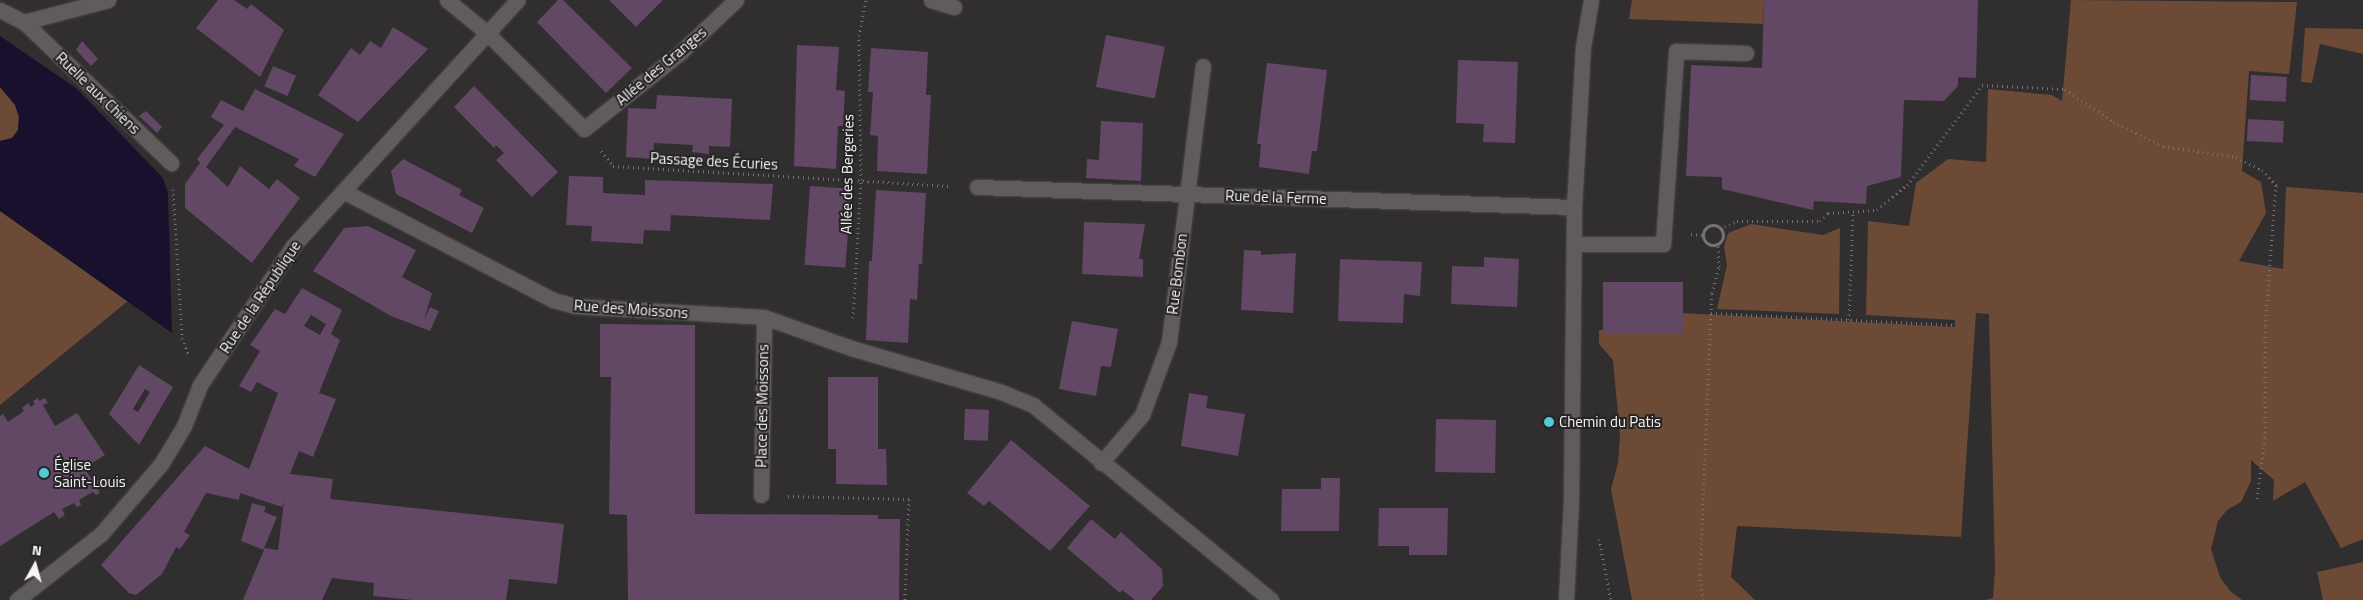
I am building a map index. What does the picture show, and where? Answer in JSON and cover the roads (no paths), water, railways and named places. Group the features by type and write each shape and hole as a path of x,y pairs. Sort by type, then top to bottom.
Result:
{"street":[{"path":"24,22 108,0"},
{"path":"448,0 488,33"},
{"name":"Rue de la République","path":"17,600 101,534 161,464 184,426 200,385 292,246 518,0"},
{"name":"Allée des Granges","path":"488,33 584,129 681,52 736,0"},
{"path":"931,0 954,7"},
{"path":"1566,600 1571,500 1574,207 1583,48 1591,0"},
{"name":"Ruelle aux Chiens","path":"0,10 24,22 171,163"},
{"path":"1574,244 1663,244 1676,51 1746,53"},
{"name":"Rue Bombon","path":"1101,463 1142,415 1169,342 1203,66"},
{"name":"Rue de la Ferme","path":"977,187 1574,207"},
{"name":"Rue des Moissons","path":"343,191 553,300 575,306 764,317 852,348 956,381 1001,392 1033,405 1101,463"},
{"name":"Place des Moissons","path":"761,495 764,317"},
{"path":"1101,463 1271,600"}],"place":[{"name":"Chemin du Patis","path":"1549,422"},
{"name":"Église Saint-Louis","path":"44,473"}]}
